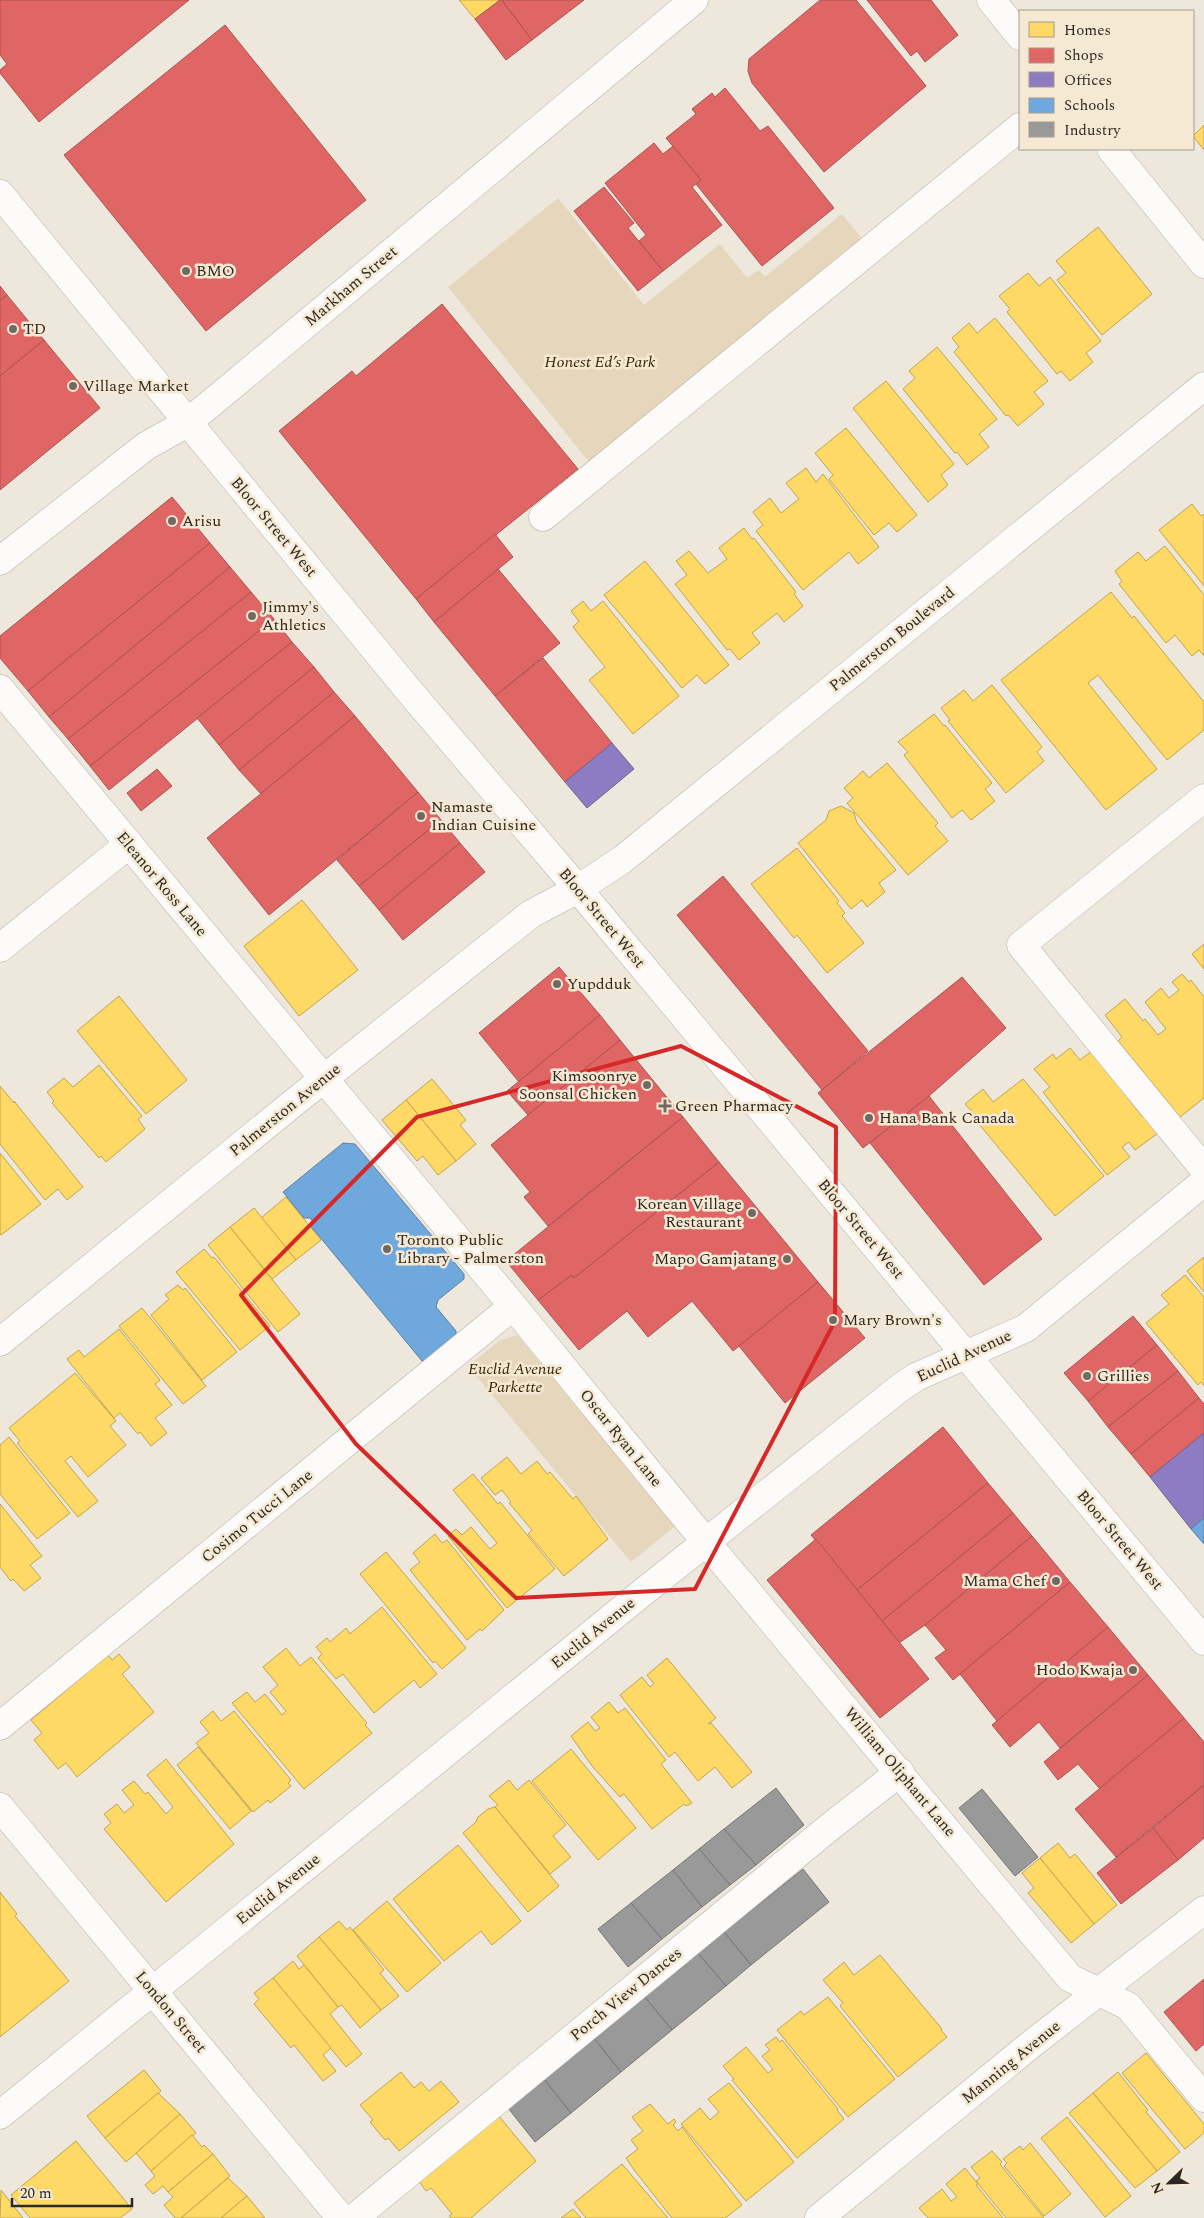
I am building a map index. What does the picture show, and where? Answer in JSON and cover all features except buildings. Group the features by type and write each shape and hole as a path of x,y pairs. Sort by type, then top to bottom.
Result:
{"street":[{"name":"Markham Street","path":"0,561 146,446 187,423 694,0"},
{"path":"992,0 1019,35"},
{"path":"543,517 1019,128"},
{"path":"1112,150 1204,264"},
{"name":"Bloor Street West","path":"0,194 410,692 578,889 1204,1641"},
{"name":"Palmerston Boulevard","path":"578,889 623,859 1204,386"},
{"name":"Eleanor Ross Lane","path":"0,689 324,1079"},
{"path":"1204,798 1021,945 1204,1169"},
{"path":"0,948 129,844"},
{"name":"Palmerston Avenue","path":"0,1342 531,914 578,889"},
{"name":"Oscar Ryan Lane","path":"324,1079 514,1306 707,1542"},
{"name":"Euclid Avenue","path":"0,2115 642,1593 901,1387 916,1377 1026,1328 1204,1182"},
{"name":"Cosimo Tucci Lane","path":"0,1726 514,1306"},
{"name":"William Oliphant Lane","path":"707,1542 1070,1978 1128,2006 1204,2098"},
{"name":"Porch View Dances","path":"354,2218 900,1772"},
{"name":"London Street","path":"0,1807 341,2218"},
{"name":"Manning Avenue","path":"820,2218 1034,2042 1204,1910"}],"highlighted area":[{"path":"681,1046 836,1127 835,1321 695,1589 516,1598 356,1444 241,1295 417,1117"}],"green space":[{"name":"Honest Ed’s Park","path":"558,198 644,305 720,244 747,278 759,270 765,277 842,214 863,240 589,462 448,287"},
{"name":"Euclid Avenue Parkette","path":"517,1335 675,1526 631,1562 468,1366 499,1341"}],"place":[{"name":"BMO","path":"186,271"},
{"name":"TD","path":"13,329"},
{"name":"Village Market","path":"73,386"},
{"name":"Arisu","path":"172,521"},
{"name":"Jimmy's Athletics","path":"252,616"},
{"name":"Namaste Indian Cuisine","path":"421,816"},
{"name":"Yupdduk","path":"557,984"},
{"name":"Kimsoonrye Soonsal Chicken","path":"647,1085"},
{"name":"Green Pharmacy","path":"665,1106"},
{"name":"Hana Bank Canada","path":"869,1118"},
{"name":"Korean Village Restaurant","path":"752,1213"},
{"name":"Toronto Public Library - Palmerston","path":"387,1249"},
{"name":"Mapo Gamjatang","path":"787,1259"},
{"name":"Mary Brown's","path":"833,1320"},
{"name":"Grillies","path":"1087,1376"},
{"name":"Mama Chef","path":"1056,1581"},
{"name":"Hodo Kwaja","path":"1133,1670"}]}
